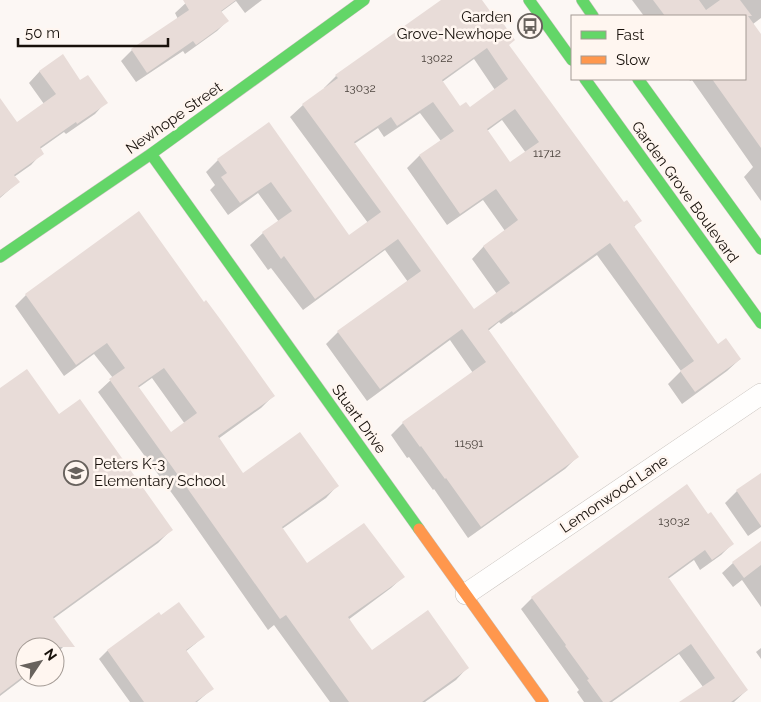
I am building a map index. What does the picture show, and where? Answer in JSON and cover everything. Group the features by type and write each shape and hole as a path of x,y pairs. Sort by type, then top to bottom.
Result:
{"street":[{"name":"Newhope Street","path":"0,257 150,154 364,0"},
{"path":"529,0 571,59"},
{"path":"582,0 593,15"},
{"name":"Garden Grove Boulevard","path":"586,80 761,323"},
{"name":"Garden Grove Boulevard","path":"639,80 761,249"},
{"name":"Stuart Drive","path":"150,154 543,702"},
{"name":"Lemonwood Lane","path":"466,594 761,394"}],"building":[{"path":"183,0 236,0 221,11 229,21 196,45 193,41 147,73 131,49 189,10"},
{"path":"441,0 482,0 490,11 493,9 515,40 509,45 624,202 627,200 642,221 634,226 718,344 726,338 741,359 695,392 680,371 694,361 610,243 488,329 579,457 481,527 402,422 486,362 462,329 380,389 337,331 421,271 398,239 315,299 284,256 281,259 262,232 292,211 271,182 240,203 221,177 227,173 217,159 269,122 349,235 381,212 302,104 338,78 335,75","holes":["487,48 508,79 470,107 466,102 460,106 442,80","433,102 454,131 419,155 460,214 496,189 518,220 483,246 510,283 474,309 354,142 391,117 397,126","515,109 539,142 510,162 487,129"]},
{"path":"653,0 699,0 706,10 720,0 740,0 752,16 748,16 761,34 761,148 713,80 746,80 746,15 664,15"},
{"path":"63,54 80,80 88,75 108,103 40,147 44,154 14,175 20,182 0,197 0,98 17,122 56,94 39,71"},
{"path":"139,211 204,302 206,300 275,396 218,436 243,473 300,432 339,486 282,527 307,563 364,523 405,577 348,617 357,630 372,650 428,610 469,668 422,702 349,702 286,615 280,619 109,379 125,368 107,343 76,365 25,294","holes":["164,368 197,413 171,432 138,386"]},
{"path":"27,369 59,414 80,399 173,530 53,617 75,647 65,647 65,637 15,637 15,683 0,694 0,388"},
{"path":"761,473 761,526 736,490"},
{"path":"687,484 708,514 711,512 734,544 712,560 705,550 668,577 748,690 731,702 679,702 715,678 691,644 609,702 603,702 566,645 531,597"},
{"path":"761,541 761,565 744,578 732,562"},
{"path":"179,602 205,637 186,650 214,689 195,702 144,702 107,650 159,612 161,615"}],"traffic: fast":[{"path":"0,257 151,154 364,0"},
{"path":"529,0 571,59"},
{"path":"582,0 592,15"},
{"path":"586,80 761,323"},
{"path":"639,80 761,249"},
{"path":"151,154 419,529"}],"traffic: slow":[{"path":"419,529 543,702"}],"place":[{"name":"Garden Grove-Newhope","path":"530,26"},
{"name":"Peters K-3 Elementary School","path":"76,473"}]}
